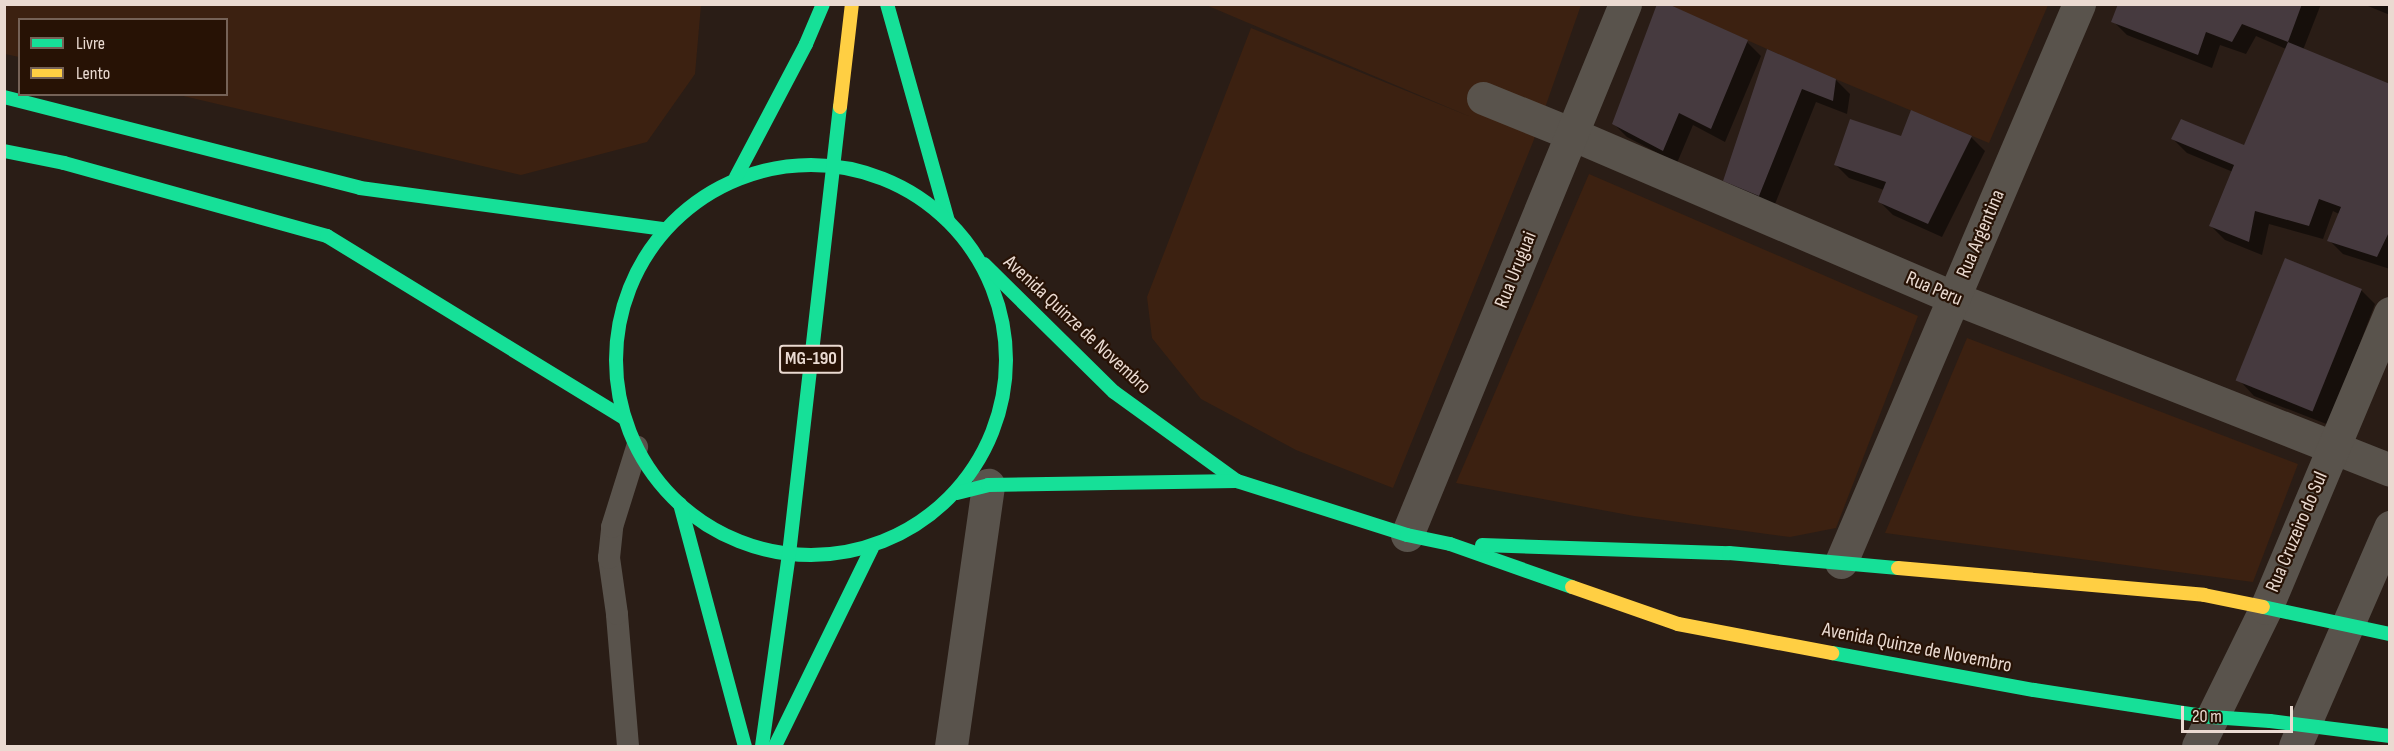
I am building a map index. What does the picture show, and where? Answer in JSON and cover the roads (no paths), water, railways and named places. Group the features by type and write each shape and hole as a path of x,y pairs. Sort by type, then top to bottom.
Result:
{"main road":[{"path":"736,177 806,44 823,4"},
{"name":"MG-190","path":"762,747 789,554 852,4"},
{"path":"887,4 948,220"},
{"path":"4,97 360,188 663,229"},
{"path":"4,151 64,163 327,236 624,418"},
{"path":"794,163 832,163 871,175 948,220 980,260 1007,338 999,421 957,493 919,526 872,548 831,556 789,554 755,547 722,533 680,504 646,465 637,447 624,418 615,361 633,276 663,229 682,210 709,191 736,177 794,163"},
{"name":"Avenida Quinze de Novembro","path":"980,260 1114,392 1237,482"},
{"name":"Avenida Quinze de Novembro","path":"957,493 988,485 1237,482 1407,534 1450,544 1678,624 2034,690 2211,717 2300,736 2390,736"},
{"path":"680,504 745,747"},
{"name":"Avenida Quinze de Novembro","path":"1450,544 1730,553 2204,595 2390,634"},
{"path":"775,747 872,548"}],"street":[{"name":"Rua Uruguai","path":"1407,534 1625,4"},
{"name":"Rua Argentina","path":"1841,562 2079,4"},
{"name":"Rua Peru","path":"1483,99 1572,134 1954,298 2390,470"},
{"name":"Rua Cruzeiro do Sul","path":"2198,747 2265,608 2390,313"},
{"path":"951,747 988,485"},
{"path":"2300,736 2390,527"}],"lane":[{"path":"628,747 617,614 609,558 612,527 637,447"}]}
